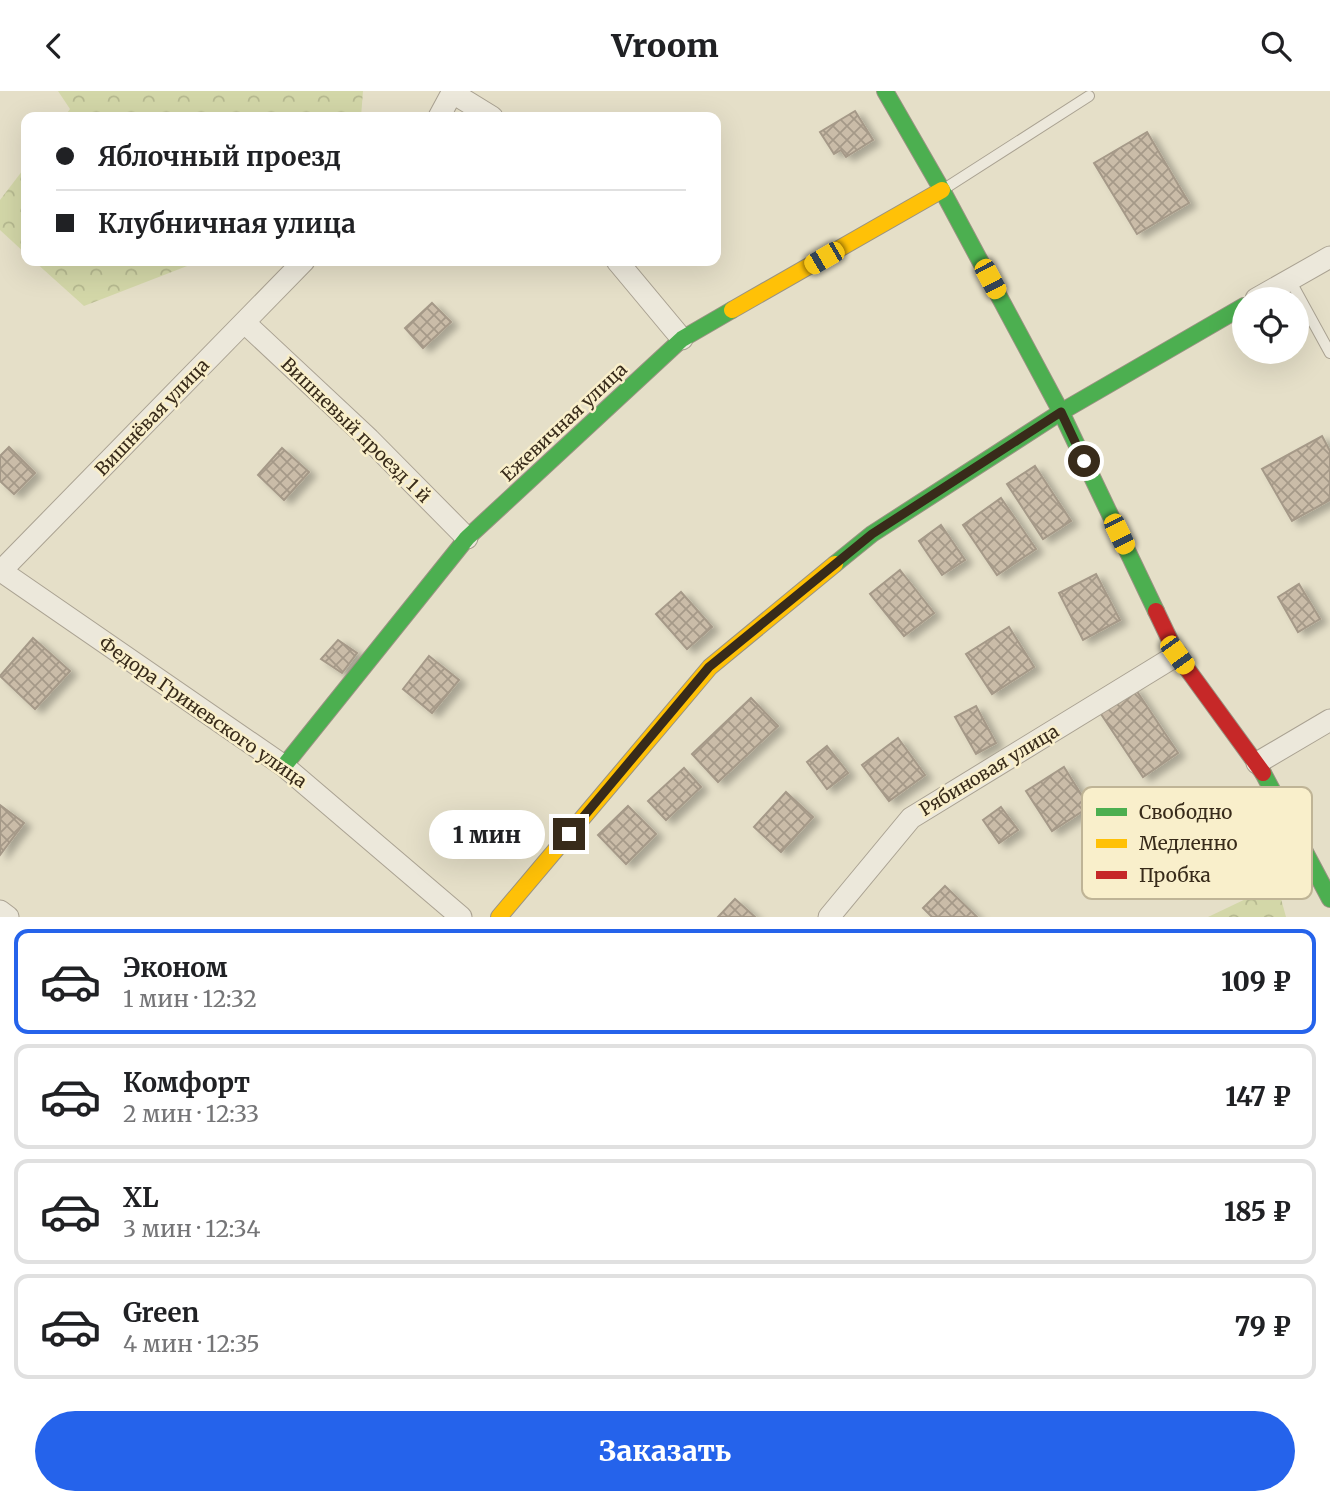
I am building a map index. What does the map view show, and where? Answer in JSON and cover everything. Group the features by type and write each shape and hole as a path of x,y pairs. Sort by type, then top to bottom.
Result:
{"street":[{"path":"885,91 942,190 1061,412 1177,655 1257,763 1270,787"},
{"path":"442,112 453,92 484,112"},
{"name":"Ежевичная улица","path":"284,766 467,538 682,339 942,190"},
{"path":"1277,287 1330,257"},
{"name":"Вишнёвая улица","path":"1,572 299,266"},
{"path":"621,266 682,339"},
{"path":"499,917 709,667 872,534 1061,412 1232,313"},
{"name":"Вишневый проезд 1 й","path":"245,323 369,439 467,538"},
{"name":"Федора Гриневского улица","path":"1,572 284,766 461,917"},
{"name":"Рябиновая улица","path":"829,917 911,818 1177,655"},
{"path":"1257,763 1330,720"},
{"path":"1312,865 1330,899"},
{"path":"0,911 8,917"}],"lane":[{"path":"942,190 1089,96"},
{"path":"1290,280 1330,353"}],"green space":[{"path":"58,91 363,91 361,112 68,112 70,109"},
{"path":"21,173 21,249 0,230 0,200"},
{"path":"40,266 187,266 84,306"},
{"path":"1246,899 1281,899 1286,917 1208,917"}],"building":[{"path":"855,111 873,140 846,157 841,150 834,154 820,132"},
{"path":"1147,132 1189,203 1137,234 1094,163"},
{"path":"432,303 451,322 423,348 405,328"},
{"path":"1322,436 1330,451 1330,500 1292,521 1262,469"},
{"path":"9,447 35,473 14,494 0,481 0,456"},
{"path":"282,448 309,472 284,500 258,475"},
{"path":"1035,466 1071,521 1043,539 1007,484"},
{"path":"1001,498 1036,549 997,575 963,525"},
{"path":"941,525 965,560 942,575 919,541"},
{"path":"900,570 934,613 904,636 870,594"},
{"path":"1096,574 1120,620 1083,640 1059,593"},
{"path":"1299,584 1320,619 1298,632 1278,597"},
{"path":"681,592 712,627 687,649 656,614"},
{"path":"1009,627 1034,667 992,694 966,654"},
{"path":"33,638 70,671 35,709 0,676"},
{"path":"338,640 357,653 342,673 321,659"},
{"path":"429,656 459,680 432,713 403,689"},
{"path":"1134,687 1178,753 1143,777 1099,711"},
{"path":"751,698 778,726 718,782 692,754"},
{"path":"976,706 996,743 976,754 955,717"},
{"path":"898,738 925,775 889,801 862,765"},
{"path":"827,746 848,773 827,789 807,762"},
{"path":"1064,767 1082,796 1082,812 1052,831 1026,791"},
{"path":"684,768 701,787 666,820 648,801"},
{"path":"786,792 813,817 781,852 754,827"},
{"path":"0,805 24,823 0,855"},
{"path":"628,806 656,834 626,864 598,835"},
{"path":"1001,807 1018,830 999,843 983,820"},
{"path":"945,886 977,917 932,917 923,908"},
{"path":"735,899 755,917 718,917"}],"traffic: fast":[{"path":"885,91 942,190 1061,412 1156,611"},
{"path":"284,766 467,538 682,339 732,310"},
{"path":"835,564 872,534 1061,412 1232,313"},
{"path":"1263,773 1270,787"},
{"path":"1312,865 1330,899"}],"traffic: slow":[{"path":"732,310 942,190"},
{"path":"499,917 710,667 835,564"}],"traffic: jam":[{"path":"1156,611 1177,655 1263,773"}],"route":[{"path":"569,834 709,667 872,534 1061,412 1084,461"}]}
